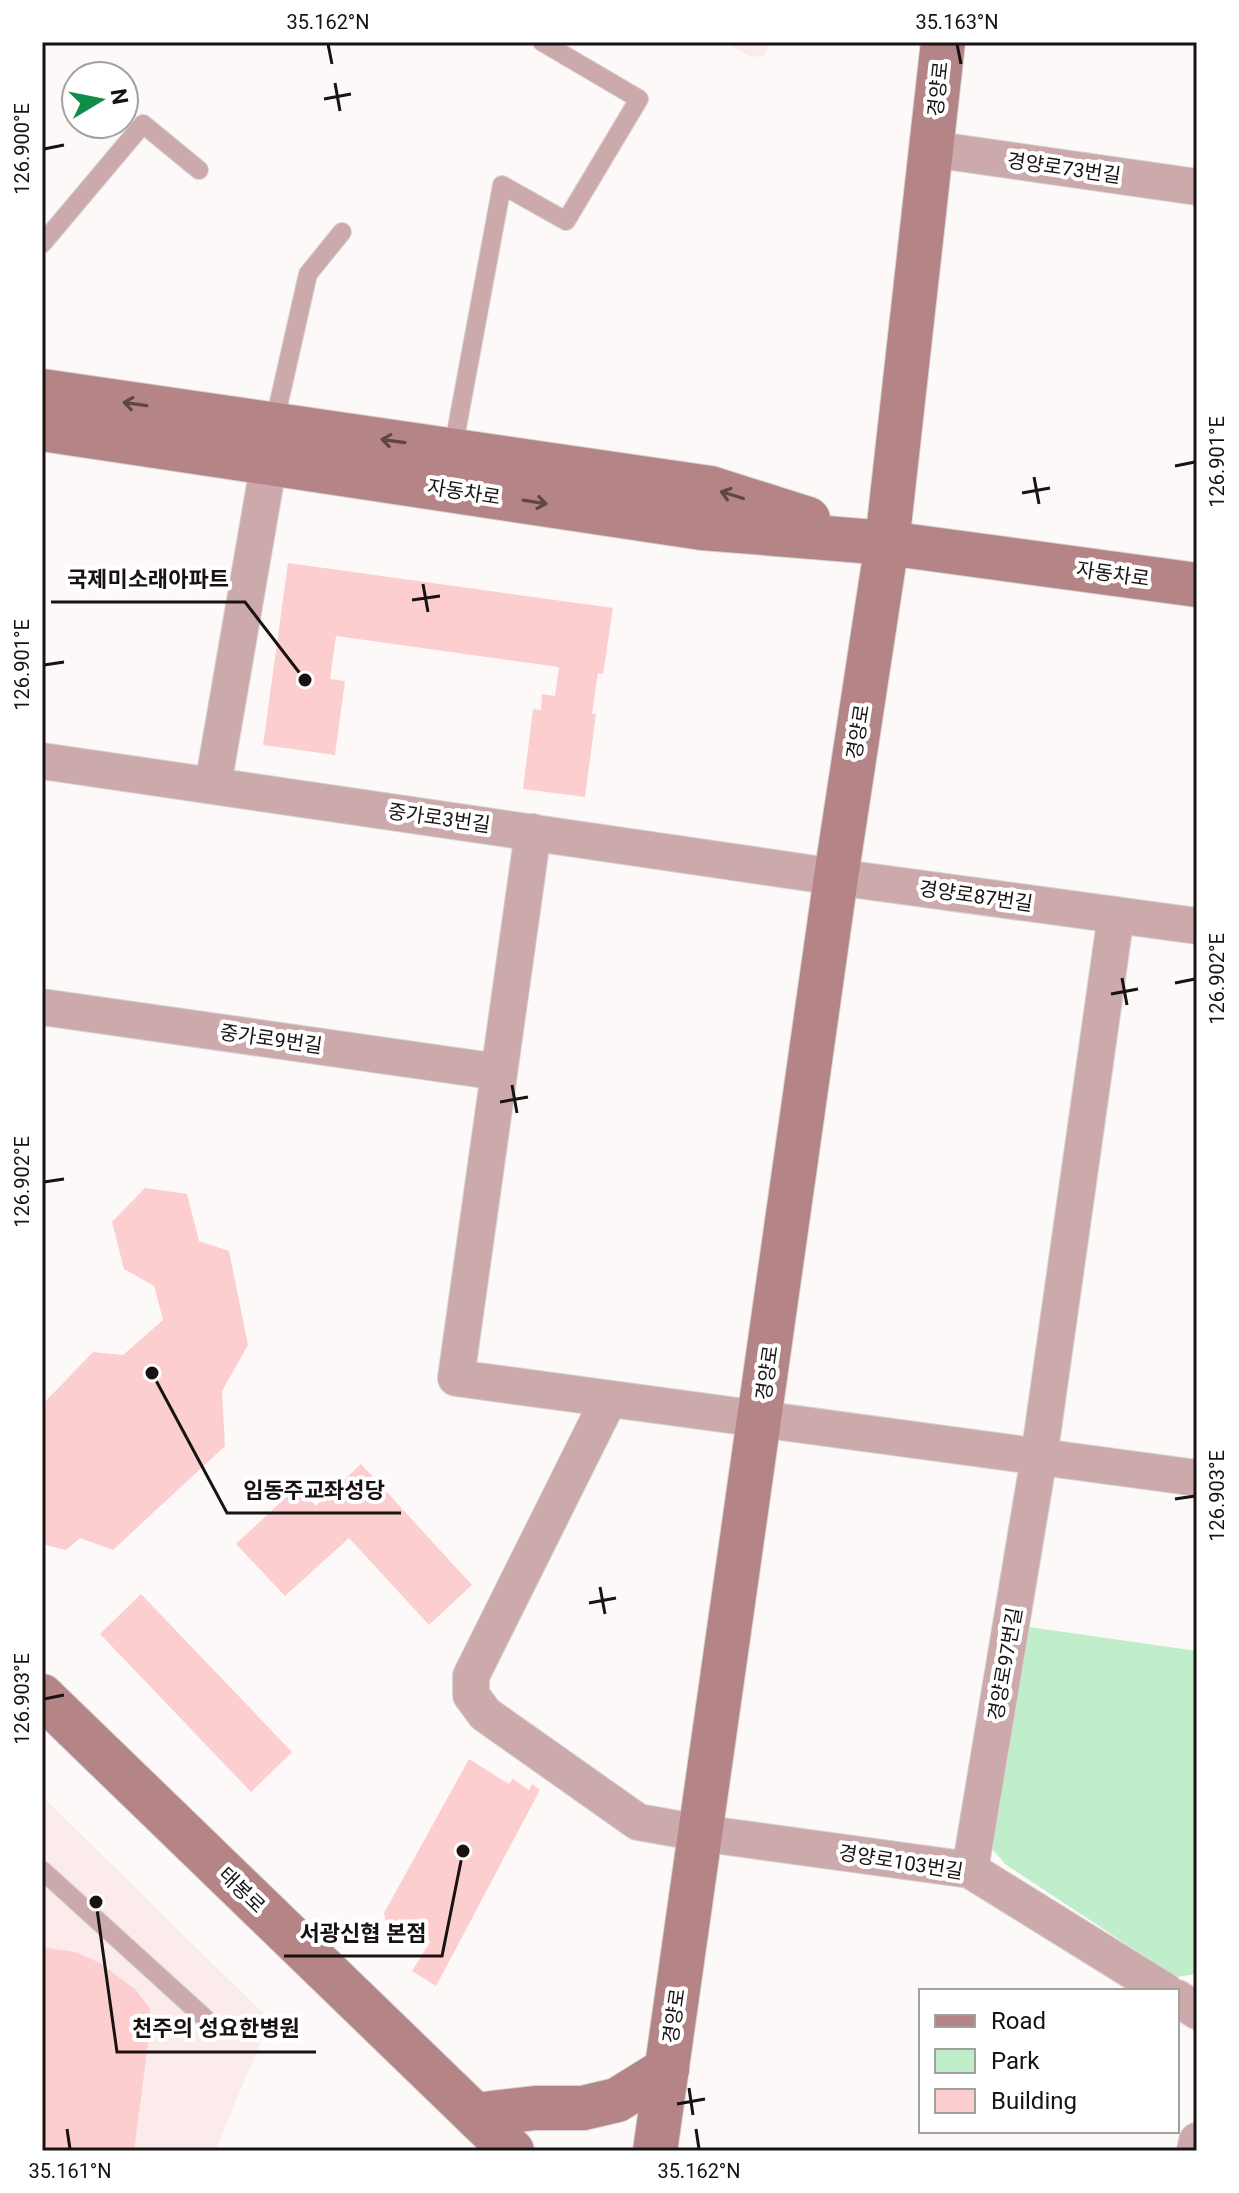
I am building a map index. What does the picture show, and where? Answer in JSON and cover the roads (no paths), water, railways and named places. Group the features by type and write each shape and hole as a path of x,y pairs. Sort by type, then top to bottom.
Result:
{"street":[{"name":"경양로","path":"655,2151 836,877 887,543 943,42"},
{"name":"경양로73번길","path":"931,149 1197,187"},
{"name":"자동차로","path":"42,391 272,443 702,528 887,543 1197,585"},
{"name":"자동차로","path":"42,429 272,443 453,449 710,488 887,543"},
{"path":"213,785 272,443"},
{"name":"중가로3번길","path":"42,761 836,877"},
{"name":"경양로","path":"533,832 456,1378 760,1420"},
{"name":"경양로87번길","path":"836,877 1197,926"},
{"name":"경양로97번길","path":"970,1870 1039,1457 1116,915"},
{"name":"중가로9번길","path":"42,1007 499,1072"},
{"path":"609,1399 471,1676 471,1695 485,1714 638,1822 700,1833"},
{"path":"760,1420 1197,1478"},
{"name":"태봉로","path":"42,1696 512,2151"},
{"name":"경양로103번길","path":"700,1833 970,1870 1162,1989"},
{"path":"1179,1999 1197,2011"},
{"path":"475,2115 535,2108 583,2108 664,2086 681,2151"},
{"path":"1195,2151 1197,2141"}],"lane":[{"name":"자동차로","path":"453,449 502,185 566,221 639,99 542,42"},
{"path":"42,244 143,124 199,170"},
{"path":"272,443 308,274 342,232"},
{"path":"42,1870 207,2020"}],"place":[{"name":"국제미소래아파트","path":"305,680"},
{"name":"임동주교좌성당","path":"152,1373"},
{"name":"서광신협 본점","path":"463,1851"},
{"name":"천주의 성요한병원","path":"96,1902"}]}
